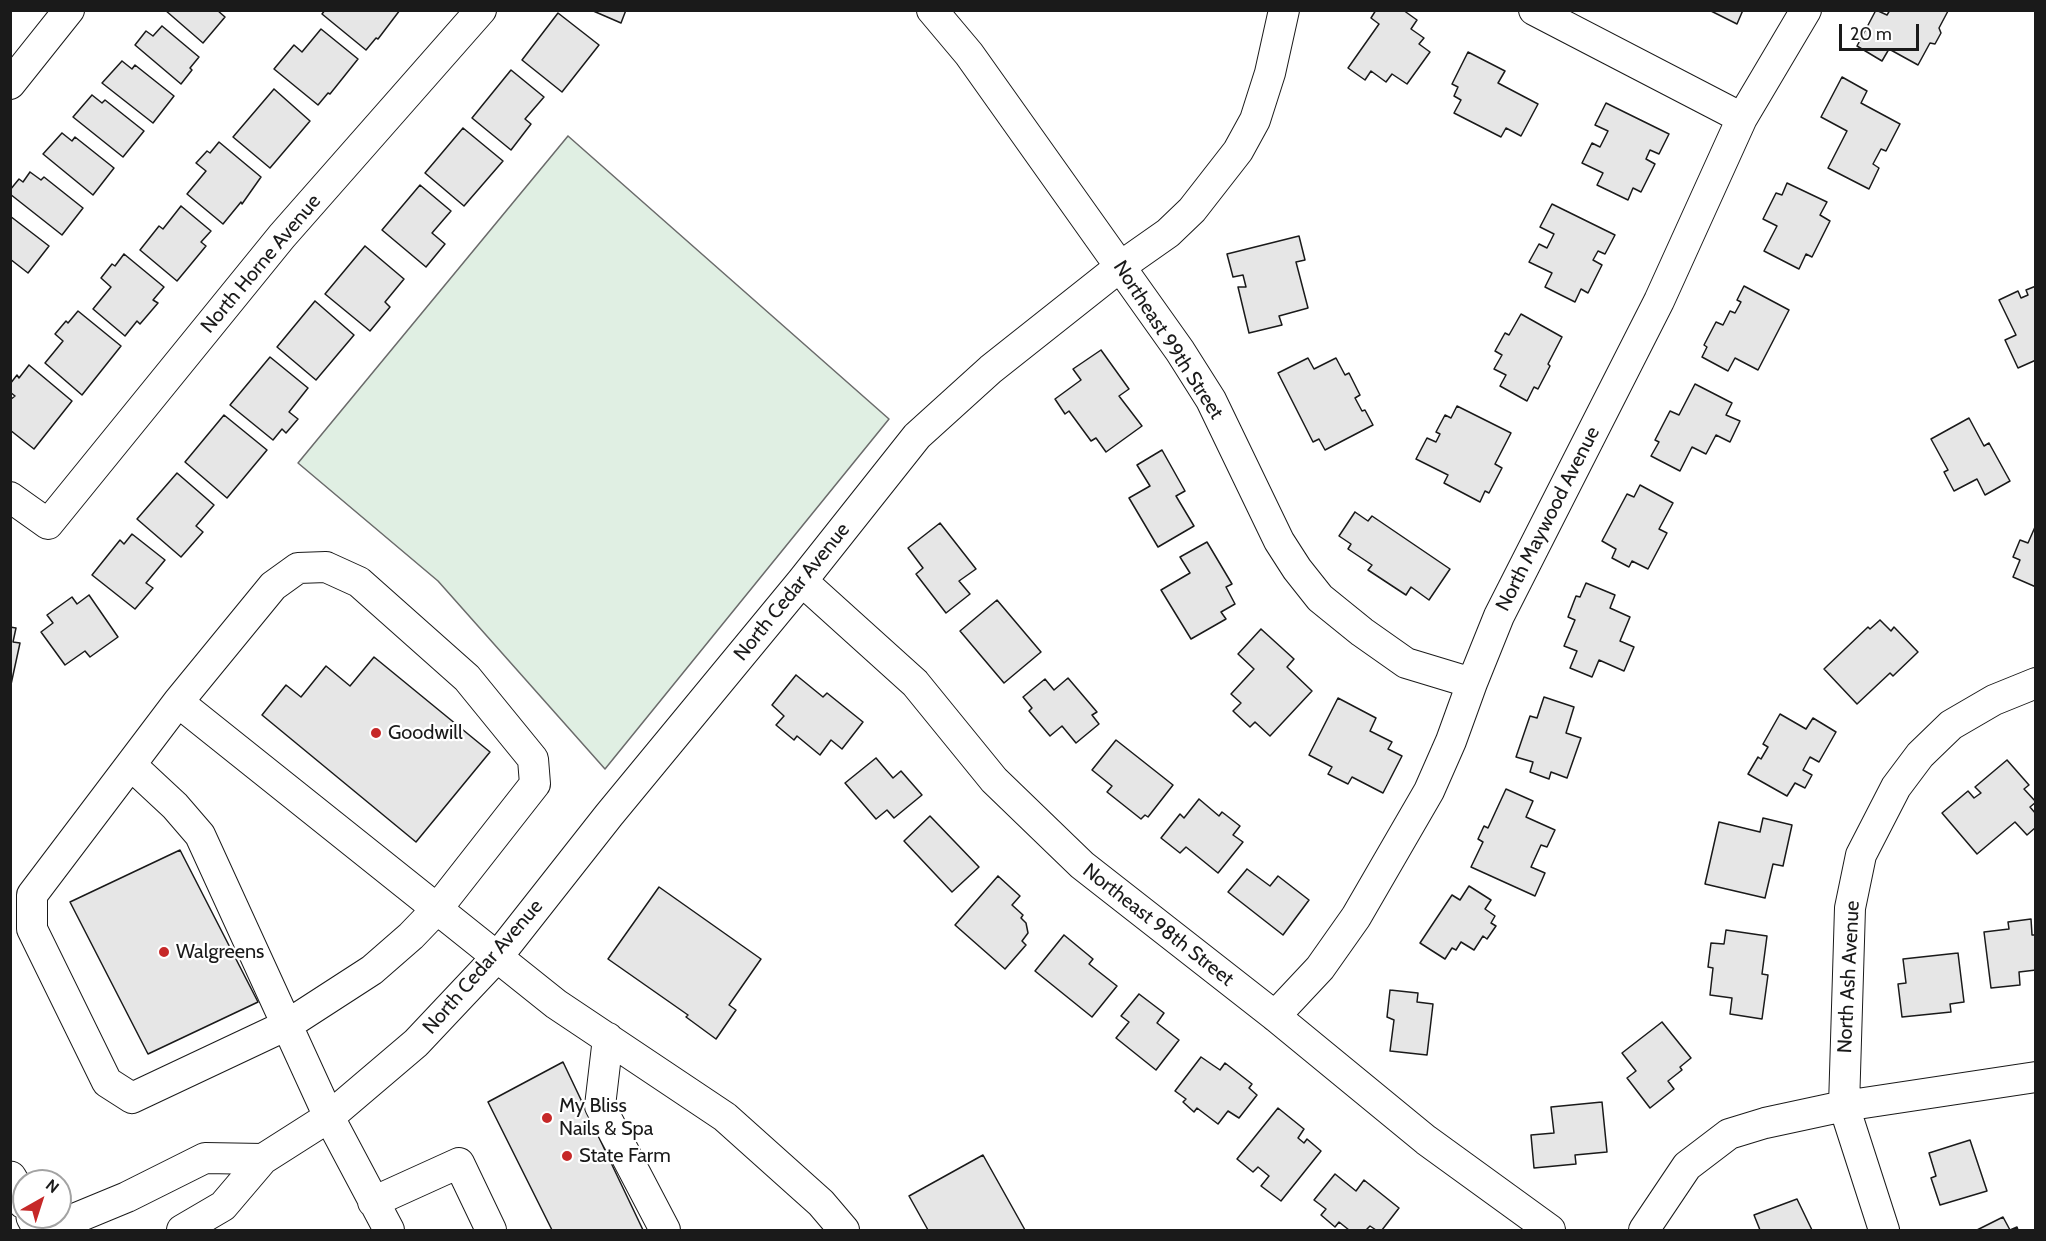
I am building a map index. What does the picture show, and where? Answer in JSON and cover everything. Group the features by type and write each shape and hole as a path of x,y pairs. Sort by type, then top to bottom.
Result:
{"street":[{"path":"10,84 69,10"},
{"name":"North Horne Avenue","path":"10,496 48,524 282,236 482,10"},
{"name":"Northeast 99th Street","path":"932,10 969,54 1180,351 1211,400 1279,541 1297,569 1320,597 1362,632 1406,663 1472,683"},
{"name":"North Cedar Avenue","path":"182,1230 223,1206 263,1159 329,1117 416,1043 498,956 609,814 802,581 917,436 991,369 1121,266 1168,233 1192,210 1238,151 1255,120 1270,74 1284,10"},
{"path":"1534,10 1742,118"},
{"name":"North Maywood Avenue","path":"1275,1016 1320,968 1356,917 1429,791 1451,741 1499,616 1659,301 1742,118 1806,10"},
{"path":"326,567 359,582 467,678 533,759 535,784 437,909 411,936 372,970 287,1025 132,1098 107,1082 32,929 32,894 178,702 273,586 298,568 326,567"},
{"name":"Northeast 98th Street","path":"802,581 915,682 994,780 1082,865 1275,1016 1426,1140 1550,1230"},
{"name":"North Ash Avenue","path":"1884,1230 1844,1106 1850,908 1861,855 1896,787 1920,755 1951,725 1994,700 2036,683"},
{"path":"178,702 556,1004 725,1117 821,1203 844,1230"},
{"path":"131,765 175,806 200,835 329,1117 389,1230"},
{"path":"608,1038 600,1106 665,1230"},
{"path":"1644,1230 1687,1166 1729,1134 1765,1123 1844,1106 2036,1077"},
{"path":"47,1230 127,1197 205,1158 263,1159"},
{"path":"373,1202 459,1164 492,1230"}],"green space":[{"path":"568,136 889,419 605,769 438,581 298,463"}],"building":[{"path":"165,10 217,10 225,17 203,43"},
{"path":"325,10 400,10 378,39 376,38 366,50 322,14"},
{"path":"591,10 626,10 621,23"},
{"path":"1376,10 1403,10 1417,20 1411,29 1424,38 1419,44 1430,52 1407,84 1392,74 1386,82 1371,71 1365,80 1348,68 1379,24 1371,18"},
{"path":"1709,10 1743,10 1737,24"},
{"path":"1876,10 1887,15 1890,10 1948,11 1939,28 1941,33 1935,44 1930,43 1918,65 1889,49 1882,61 1857,46"},
{"path":"558,13 599,45 562,92 522,60"},
{"path":"162,26 199,57 181,84 135,45 146,31 153,36"},
{"path":"321,29 358,59 330,94 328,93 318,105 274,69 294,45 302,52"},
{"path":"1468,52 1505,71 1498,83 1538,104 1521,136 1506,128 1501,137 1454,113 1461,100 1454,96 1458,87 1452,84"},
{"path":"122,61 132,69 135,65 174,96 153,123 102,83"},
{"path":"511,70 544,97 525,119 531,124 511,150 472,118"},
{"path":"1842,77 1867,91 1861,103 1900,124 1886,151 1881,149 1873,164 1879,168 1869,189 1828,168 1847,131 1821,117"},
{"path":"274,89 310,121 270,168 233,137"},
{"path":"92,95 102,103 105,100 144,131 123,157 73,117"},
{"path":"1606,103 1669,134 1659,154 1650,150 1646,159 1655,164 1641,192 1633,188 1628,200 1597,185 1603,173 1582,163 1592,143 1600,147 1608,131 1595,125"},
{"path":"463,128 503,161 464,206 425,173"},
{"path":"62,133 72,141 75,137 114,168 93,195 43,154"},
{"path":"219,142 261,177 242,204 241,202 223,224 187,194 206,171 196,163 207,151 210,153"},
{"path":"30,172 41,180 44,177 83,208 62,235 10,194 10,190 19,179 23,182"},
{"path":"1787,183 1827,202 1820,215 1830,221 1812,257 1806,254 1799,269 1764,251 1777,226 1763,219 1776,193 1782,195"},
{"path":"420,185 451,211 432,233 445,244 426,267 382,230"},
{"path":"1552,204 1615,235 1605,254 1598,251 1593,260 1602,265 1588,293 1581,289 1575,302 1545,287 1552,273 1529,262 1539,244 1547,248 1554,234 1540,227"},
{"path":"181,206 211,231 201,242 206,246 177,281 140,250 159,226 163,229"},
{"path":"10,216 49,246 28,273 10,259"},
{"path":"1299,236 1305,260 1296,262 1308,308 1279,316 1282,325 1249,333 1238,287 1246,287 1243,275 1233,277 1227,254"},
{"path":"365,246 404,279 385,302 390,307 370,331 325,294"},
{"path":"124,254 164,287 153,300 158,303 140,324 137,321 125,336 93,309 111,287 101,278 112,264 115,266"},
{"path":"1744,286 1789,310 1758,370 1735,358 1728,371 1702,357 1707,347 1704,345 1716,322 1723,325 1730,311 1735,313 1741,302 1737,300"},
{"path":"2036,286 2036,360 2018,368 2005,340 2016,335 1999,300 2018,291 2021,298 2028,295 2026,290"},
{"path":"315,301 354,335 316,380 277,347"},
{"path":"78,311 121,346 82,395 45,363 63,341 55,334"},
{"path":"1521,314 1562,337 1538,389 1534,387 1527,401 1500,386 1506,375 1494,369 1502,355 1495,351 1505,333 1509,335"},
{"path":"1101,350 1129,389 1119,396 1142,426 1106,452 1096,438 1091,441 1069,411 1065,414 1055,399 1081,380 1073,369"},
{"path":"270,357 308,388 289,412 298,419 286,433 282,429 273,440 230,405"},
{"path":"1308,358 1314,369 1336,358 1345,375 1349,373 1360,395 1355,398 1373,425 1325,450 1319,439 1313,442 1278,373"},
{"path":"29,365 72,401 34,449 10,430 10,400 15,396 10,392 10,384 17,375 19,378"},
{"path":"1695,384 1732,403 1726,415 1740,421 1730,442 1716,435 1706,454 1692,447 1680,471 1651,456 1659,442 1655,440 1670,411 1679,415"},
{"path":"1457,406 1511,433 1495,464 1502,468 1489,493 1485,491 1480,502 1444,483 1448,475 1416,459 1427,438 1436,442 1440,434 1436,432 1445,415 1451,418"},
{"path":"224,415 267,450 227,498 185,462"},
{"path":"1969,418 1984,446 1989,443 2010,481 1985,495 1977,479 1954,491 1944,472 1948,470 1931,439"},
{"path":"1162,450 1185,491 1176,496 1194,526 1158,547 1129,498 1150,486 1137,465"},
{"path":"177,473 214,505 196,526 203,532 181,557 137,519"},
{"path":"1640,485 1673,503 1659,529 1667,533 1648,569 1632,561 1629,567 1612,558 1616,549 1602,541 1627,494 1634,497"},
{"path":"1355,512 1368,521 1372,516 1450,569 1429,600 1411,587 1406,595 1368,570 1372,565 1348,549 1351,544 1339,536"},
{"path":"940,523 976,569 959,581 970,594 946,613 916,574 923,568 908,548"},
{"path":"2035,527 2036,587 2013,577 2020,560 2013,557 2020,540 2028,543"},
{"path":"132,534 165,560 146,583 153,588 135,609 92,575 120,540 124,544"},
{"path":"1207,542 1232,584 1226,587 1235,604 1221,612 1226,619 1191,639 1161,590 1190,573 1180,557"},
{"path":"1586,583 1615,595 1610,608 1630,617 1620,641 1634,647 1624,671 1599,660 1592,677 1570,668 1577,651 1564,646 1575,620 1568,617 1576,596 1580,597"},
{"path":"89,595 118,637 90,657 85,651 65,665 41,632 53,623 47,615 72,597 77,604"},
{"path":"997,600 1041,652 1004,683 960,631"},
{"path":"1880,620 1891,631 1894,627 1918,652 1893,676 1890,673 1857,704 1824,669 1868,627 1870,629"},
{"path":"10,627 16,628 13,642 20,643 10,689"},
{"path":"1261,629 1294,659 1287,667 1312,691 1270,736 1255,722 1250,727 1233,711 1241,703 1231,694 1254,669 1238,654"},
{"name":"Goodwill","path":"374,657 490,752 416,842 262,715 286,685 301,697 326,666 350,686"},
{"path":"796,675 823,697 827,693 863,722 842,749 831,740 820,755 797,736 794,740 776,725 784,716 772,705"},
{"path":"1068,678 1097,712 1092,715 1099,724 1076,743 1062,726 1050,736 1029,711 1032,708 1023,697 1045,679 1054,690"},
{"path":"1544,697 1574,707 1566,733 1581,738 1567,778 1551,772 1549,779 1530,772 1533,762 1516,757 1530,716 1537,718"},
{"path":"1338,698 1376,718 1370,731 1392,742 1388,749 1402,756 1383,793 1352,777 1348,784 1328,774 1332,767 1309,755"},
{"path":"1780,714 1806,729 1813,718 1836,732 1819,762 1810,757 1803,770 1812,775 1805,788 1795,783 1787,796 1748,774 1758,757 1761,759 1768,747 1763,744"},
{"path":"1116,740 1173,785 1148,817 1145,815 1141,819 1107,792 1112,786 1092,770"},
{"path":"876,758 893,778 901,771 922,795 894,818 887,810 876,819 845,783"},
{"path":"2007,760 2029,785 2024,789 2036,802 2030,807 2036,814 2036,827 2027,835 2015,822 1977,854 1942,813 1968,791 1974,798 1981,793 1975,787"},
{"path":"1506,789 1533,801 1526,817 1555,830 1547,847 1541,845 1531,867 1545,873 1535,896 1471,867 1483,842 1478,839 1484,826 1488,828"},
{"path":"1199,799 1219,816 1222,812 1240,826 1233,835 1243,842 1218,873 1186,847 1180,853 1161,838 1180,814 1184,818"},
{"path":"930,816 979,867 952,892 904,841"},
{"path":"1763,818 1792,825 1783,866 1773,864 1765,898 1705,884 1719,822 1760,832"},
{"name":"Walgreens","path":"180,850 258,1002 148,1054 70,902"},
{"path":"1247,869 1270,886 1278,876 1309,900 1283,935 1228,892"},
{"path":"998,876 1020,896 1012,905 1023,915 1021,918 1026,923 1028,933 1022,941 1026,945 1005,969 955,925"},
{"path":"1469,886 1491,900 1485,909 1495,916 1491,923 1496,926 1487,939 1483,936 1474,950 1461,942 1456,950 1452,948 1445,959 1420,943 1452,895 1460,900"},
{"path":"659,887 761,959 729,1005 736,1010 716,1039 686,1017 688,1015 608,959"},
{"path":"2031,919 2032,935 2036,935 2036,970 2019,972 2020,985 1991,988 1984,932 2009,929 2008,922"},
{"path":"1726,930 1767,936 1762,974 1768,975 1762,1019 1730,1014 1732,998 1710,995 1713,968 1708,967 1711,943 1724,944"},
{"path":"1064,935 1093,959 1089,964 1117,986 1092,1017 1035,971"},
{"path":"1958,953 1964,1002 1950,1004 1951,1012 1902,1017 1898,984 1906,983 1903,959"},
{"path":"1390,990 1418,993 1417,1002 1433,1004 1427,1055 1390,1051 1394,1020 1387,1017"},
{"path":"1139,994 1164,1013 1157,1023 1179,1040 1156,1070 1116,1038 1129,1022 1121,1016"},
{"path":"1662,1022 1691,1058 1680,1067 1682,1070 1668,1081 1674,1089 1650,1108 1627,1078 1636,1071 1622,1053"},
{"path":"1201,1057 1220,1070 1225,1063 1252,1084 1249,1088 1257,1095 1239,1118 1228,1111 1218,1124 1197,1108 1194,1112 1183,1102 1186,1099 1175,1091"},
{"path":"563,1062 643,1230 552,1230 488,1102"},
{"path":"1602,1102 1607,1152 1575,1155 1576,1164 1534,1168 1531,1135 1554,1133 1551,1107"},
{"path":"1278,1108 1304,1129 1298,1138 1304,1143 1307,1139 1321,1151 1281,1201 1261,1186 1269,1176 1258,1167 1253,1172 1237,1159"},
{"path":"1970,1140 1987,1191 1940,1205 1931,1178 1936,1176 1929,1153"},
{"path":"983,1155 1025,1230 928,1230 909,1196"},
{"path":"1335,1174 1356,1191 1364,1180 1399,1208 1382,1230 1376,1230 1370,1226 1366,1230 1349,1230 1339,1222 1335,1227 1321,1215 1326,1209 1314,1200"},
{"path":"1797,1199 1812,1230 1760,1230 1754,1215"},
{"path":"2003,1217 2010,1230 1977,1230"}],"place":[{"name":"Goodwill","path":"376,733"},
{"name":"Walgreens","path":"164,952"},
{"name":"My Bliss Nails & Spa","path":"547,1118"},
{"name":"State Farm","path":"567,1156"}]}
